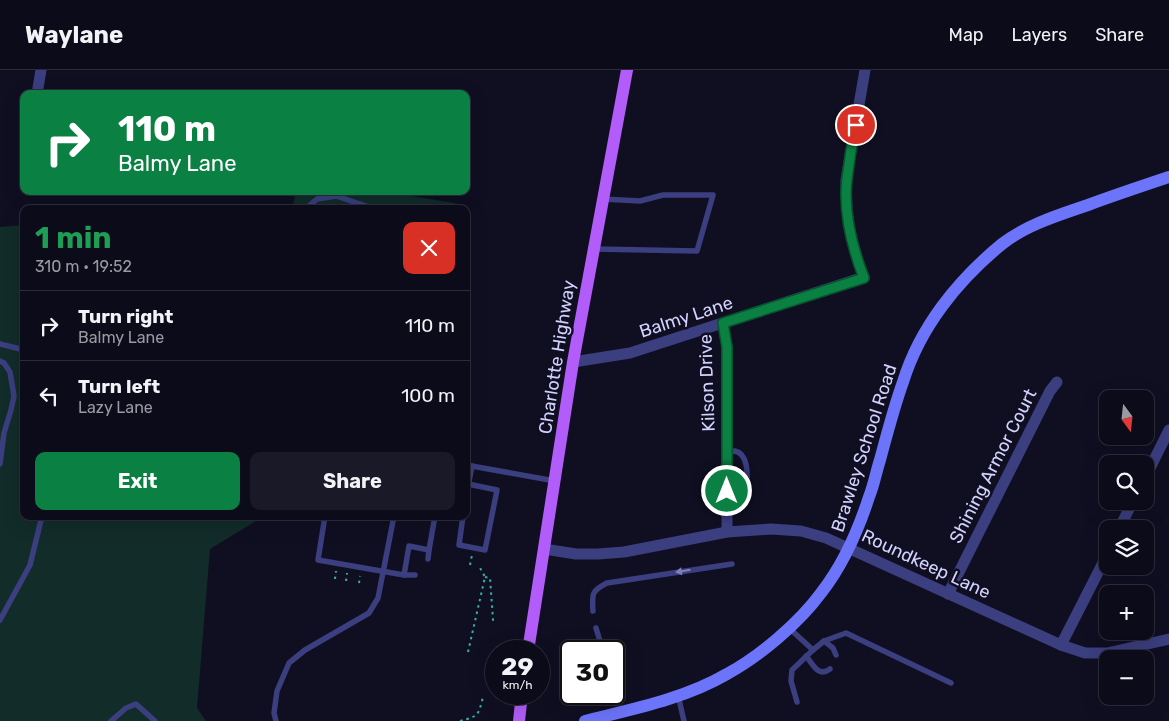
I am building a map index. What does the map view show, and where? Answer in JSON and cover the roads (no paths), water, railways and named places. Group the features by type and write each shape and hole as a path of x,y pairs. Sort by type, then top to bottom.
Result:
{"main road":[{"name":"Charlotte Highway","path":"530,640 573,362 627,70"},
{"name":"Brawley School Road","path":"585,721 645,706 690,691 727,674 762,651 789,628 822,593 849,548 870,496 903,380 913,355 941,306 973,270 1003,243 1026,229 1061,214 1169,177"},
{"path":"519,721 521,705"}],"street":[{"path":"38,90 41,70"},
{"name":"Balmy Lane","path":"573,362 630,353 864,278 850,232 846,180 864,70"},
{"name":"Kilson Drive","path":"723,323 727,347 727,532"},
{"name":"Shining Armor Court","path":"948,594 1041,409 1057,382"},
{"path":"1154,460 1169,430"},
{"name":"Roundkeep Lane","path":"544,549 576,554 598,554 624,552 727,532 801,531 826,538 1061,645 1085,653 1107,654 1169,639"},
{"path":"1061,645 1099,571"}],"lane":[{"path":"593,249 697,251 713,195 663,195 640,201 602,199"},
{"path":"310,205 317,199 336,196 363,205"},
{"path":"0,344 20,349"},
{"path":"0,361 4,363 10,372 14,396 4,433 0,464"},
{"path":"727,452 735,451 741,454 745,460 747,491"},
{"path":"470,465 555,480"},
{"path":"462,520 459,545 485,550 497,490 470,484"},
{"path":"0,620 30,566 41,520"},
{"path":"324,520 318,560 404,575 416,575"},
{"path":"276,721 274,713 277,692 289,663 305,650 369,613 378,598 393,520"},
{"path":"428,559 434,520"},
{"path":"404,575 409,546 429,550"},
{"path":"593,611 592,596 594,591 607,583 732,564"},
{"path":"596,628 600,640"},
{"path":"789,628 813,650"},
{"path":"797,702 791,681 792,670 824,641 846,633 951,683"},
{"path":"824,641 833,648 836,655"},
{"path":"806,656 817,670 822,673 830,669"},
{"path":"678,695 684,721"},
{"path":"111,721 126,708 136,704 155,721"}]}
